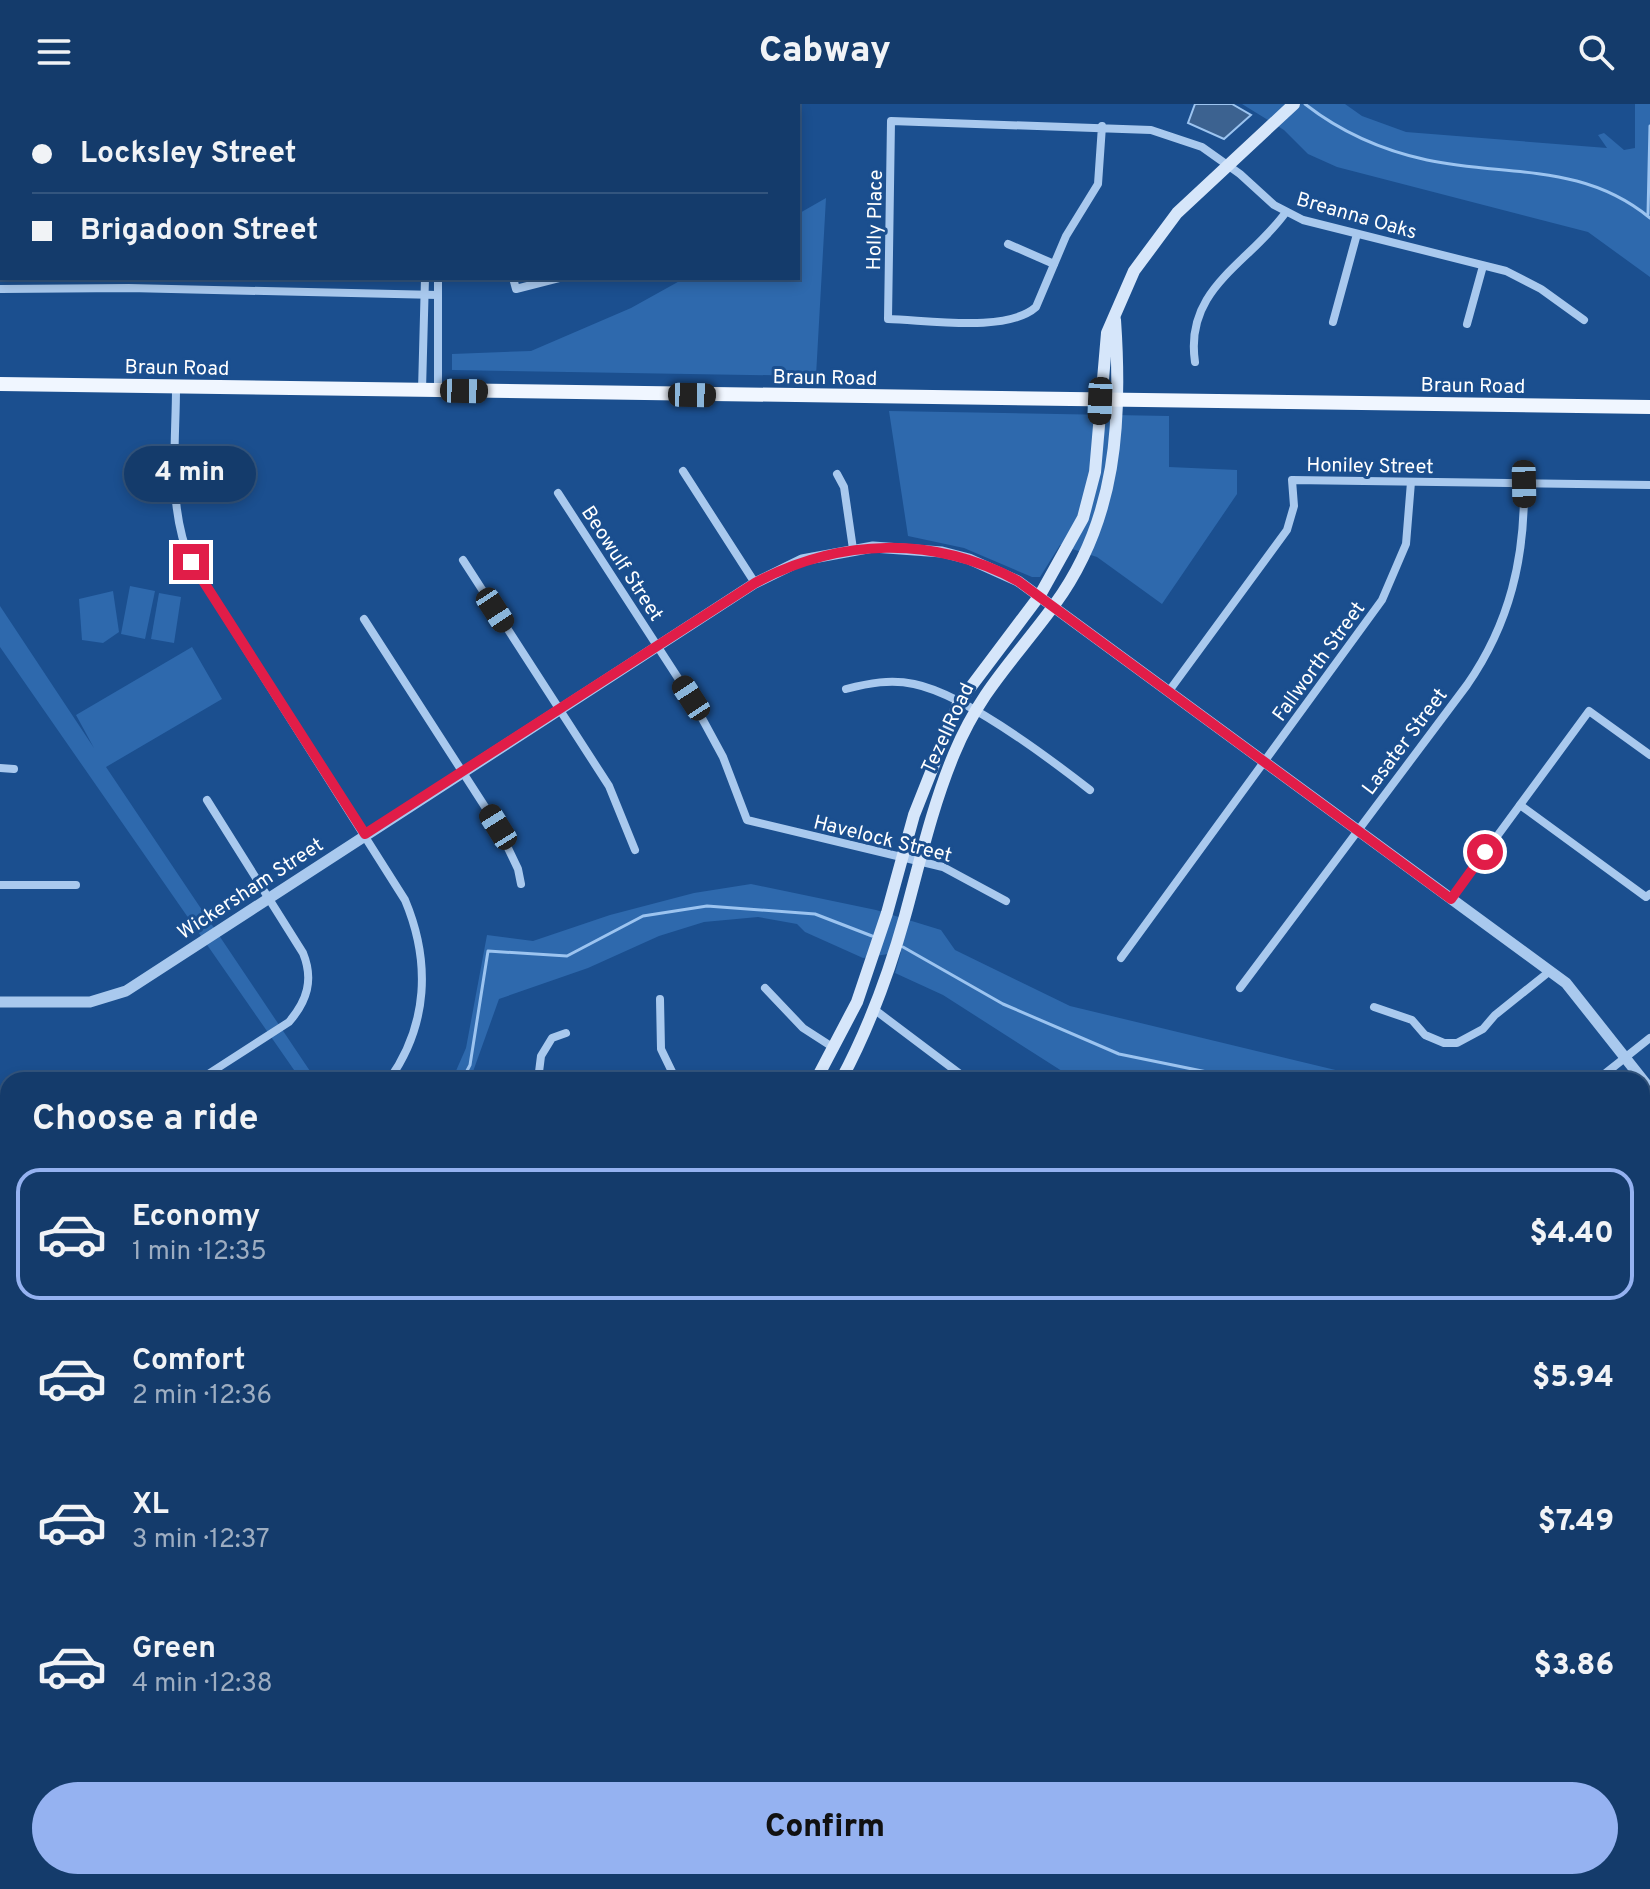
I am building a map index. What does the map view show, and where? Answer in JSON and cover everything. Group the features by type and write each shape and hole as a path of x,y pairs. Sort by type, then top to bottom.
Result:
{"main road":[{"name":"Tezel Road","path":"821,1072 857,1002 922,792 958,704 1040,595 1073,540 1086,509 1097,458 1102,355 1107,333 1134,271 1162,229 1227,164 1294,104"},
{"name":"Tezel Road","path":"845,1072 875,1010 897,944 934,803 973,712 991,683 1075,575 1103,509 1115,449 1118,401 1115,320"},
{"name":"Braun Road","path":"0,384 1650,407"}],"street":[{"name":"Breanna Oaks","path":"891,121 1102,126 1151,130 1177,137 1202,147 1227,164 1286,212 1525,279 1584,320"},
{"name":"Holly Place","path":"891,121 888,319 1016,320 1036,307 1054,264"},
{"path":"1008,244 1054,264 1066,236 1098,184 1102,126"},
{"path":"1195,362 1191,338 1208,297 1286,212"},
{"path":"1333,322 1357,234"},
{"path":"1467,324 1483,266"},
{"path":"425,280 430,390"},
{"path":"430,390 438,280"},
{"path":"514,280 516,289 551,280"},
{"path":"0,289 438,295"},
{"path":"176,388 176,503 185,548 198,575 405,900 423,956 417,1023 393,1072"},
{"path":"683,471 755,583"},
{"path":"837,474 844,487 853,549"},
{"name":"Honiley Street","path":"1169,691 1287,530 1294,506 1292,480 1650,485"},
{"name":"Fallworth Street","path":"1121,958 1392,582 1406,544 1411,482"},
{"name":"Lasater Street","path":"1240,988 1467,685 1494,641 1511,597 1522,552 1524,484"},
{"name":"Beowulf Street","path":"558,493 657,645 723,757 747,820"},
{"name":"Wickersham Street","path":"0,1002 90,1002 118,995 755,583 802,560 853,549 912,548 942,552 999,571 1054,605 1550,971 1576,993 1637,1072"},
{"path":"463,560 609,786 635,850"},
{"path":"364,619 508,846 521,884"},
{"path":"846,689 880,681 913,683 1029,744 1090,790"},
{"path":"1451,899 1589,711 1650,755"},
{"path":"0,768 14,769"},
{"path":"207,800 305,958 309,981 306,999 289,1022 211,1072"},
{"path":"1520,805 1648,895"},
{"name":"Havelock Street","path":"747,820 953,871 1006,901"},
{"path":"0,885 76,885"},
{"path":"879,937 897,944"},
{"path":"1374,1007 1412,1020 1425,1035 1444,1043 1457,1043 1477,1035 1550,971"},
{"path":"765,988 803,1028 835,1048"},
{"path":"660,999 661,1049 672,1072"},
{"path":"875,1010 954,1071"},
{"path":"539,1072 541,1056 552,1038 566,1033"},
{"path":"1607,1072 1650,1038"}],"shaded area":[{"path":"1195,104 1232,104 1251,115 1224,139 1188,123"},
{"path":"1242,104 1345,104 1362,116 1406,132 1607,148 1598,135 1604,133 1624,150 1635,148 1635,104 1650,104 1650,277 1588,232 1337,167 1308,154 1284,130"},
{"path":"826,198 816,376 452,370 452,354 531,351 631,308 681,280 800,280 800,213"},
{"path":"889,411 1169,416 1169,467 1237,470 1237,494 1162,604 1097,557 1060,545 1040,577 1032,577 964,548 908,536"},
{"path":"130,586 155,591 145,639 121,634"},
{"path":"113,591 119,632 103,643 82,640 79,599"},
{"path":"159,593 181,597 174,643 151,639"},
{"path":"0,606 94,748 76,715 192,647 222,699 106,767 311,1072 295,1072 0,647"},
{"path":"751,884 876,910 941,930 955,950 1070,1006 1344,1072 1063,1072 943,995 895,973 901,952 863,958 805,932 797,924 758,917 704,922 659,936 588,968 499,999 473,1072 456,1072 466,1048 487,935 533,941 610,915 694,893"}],"waterway":[{"path":"1305,104 1348,132 1394,151 1457,165 1571,180 1624,200 1650,218"},
{"path":"1648,214 1650,126"},
{"path":"466,1072 470,1065 488,951 567,956 643,916 707,906 815,914 872,936"},
{"path":"903,947 1003,1004 1119,1054 1207,1072"}],"route":[{"path":"191,562 365,834 755,583 802,560 873,547 942,552 969,559 1018,581 1451,899 1485,852"}]}
